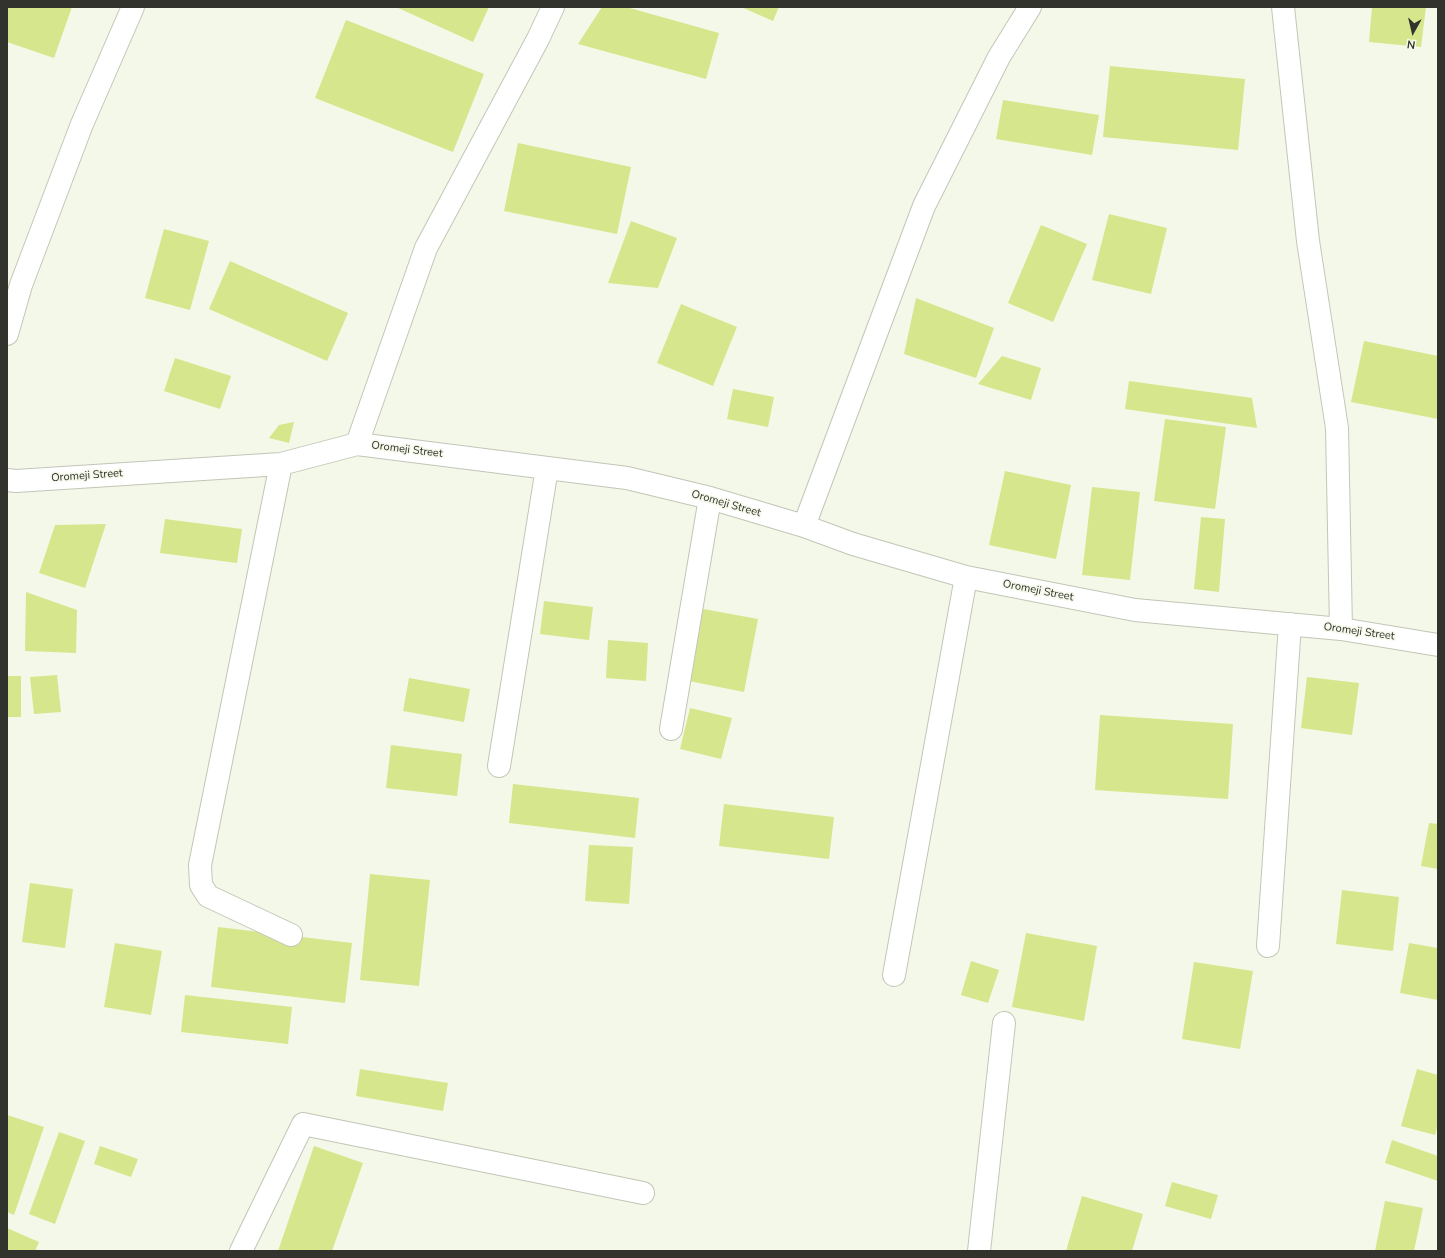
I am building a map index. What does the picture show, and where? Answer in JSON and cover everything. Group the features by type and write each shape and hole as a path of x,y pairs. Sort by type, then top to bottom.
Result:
{"street":[{"path":"7,334 21,285 82,124 133,7"},
{"path":"357,444 426,248 553,7"},
{"path":"804,526 924,206 999,57 1030,7"},
{"path":"1283,7 1308,240 1337,428 1341,629"},
{"name":"Oromeji Street","path":"7,480 16,481 281,464 357,444 627,478 710,498 804,526 853,544 966,577 1135,610 1341,629 1438,645"},
{"path":"281,464 200,865 201,884 208,896 291,935"},
{"path":"499,766 547,468"},
{"path":"671,729 710,498"},
{"path":"894,975 966,577"},
{"path":"1268,946 1290,624"},
{"path":"979,1251 1004,1023"},
{"path":"241,1251 303,1124 643,1193"}],"building":[{"path":"7,7 72,7 54,58 7,42"},
{"path":"396,7 489,7 473,42"},
{"path":"602,7 626,7 719,33 706,79 578,44"},
{"path":"741,7 779,7 773,21"},
{"path":"1372,7 1426,7 1421,47 1369,42"},
{"path":"346,20 484,74 453,152 315,98"},
{"path":"1110,66 1245,79 1238,150 1103,137"},
{"path":"1003,100 1099,115 1092,155 996,139"},
{"path":"518,143 631,167 617,234 504,211"},
{"path":"1109,214 1167,228 1151,294 1092,280"},
{"path":"631,221 677,238 658,288 608,283"},
{"path":"1041,225 1087,244 1053,322 1008,303"},
{"path":"164,229 209,241 190,310 145,298"},
{"path":"230,261 348,313 327,361 209,309"},
{"path":"916,298 994,328 976,378 904,354"},
{"path":"681,304 737,327 713,386 657,363"},
{"path":"1364,341 1438,356 1438,419 1351,402"},
{"path":"1002,356 1041,368 1031,400 978,384"},
{"path":"175,358 231,376 220,409 164,391"},
{"path":"1129,381 1252,398 1257,428 1125,409"},
{"path":"733,389 774,397 768,427 727,419"},
{"path":"1165,419 1226,427 1215,509 1154,501"},
{"path":"294,422 289,443 269,438 279,425"},
{"path":"1005,471 1071,485 1056,559 989,545"},
{"path":"1092,487 1140,492 1130,580 1082,575"},
{"path":"1201,517 1225,519 1219,592 1194,589"},
{"path":"165,519 242,529 237,563 160,553"},
{"path":"106,524 85,588 39,573 55,525"},
{"path":"26,592 77,610 76,653 25,651"},
{"path":"544,601 593,607 589,640 540,634"},
{"path":"698,608 758,619 744,692 684,680"},
{"path":"608,640 648,643 646,681 606,678"},
{"path":"57,675 61,712 34,714 30,677"},
{"path":"7,676 21,676 21,717 7,717"},
{"path":"1307,677 1359,683 1352,735 1301,728"},
{"path":"409,678 470,689 464,722 403,711"},
{"path":"690,708 732,718 721,759 680,749"},
{"path":"1100,715 1233,724 1228,799 1095,790"},
{"path":"391,745 462,754 457,796 386,788"},
{"path":"513,784 639,798 635,838 509,823"},
{"path":"724,804 834,817 829,859 719,846"},
{"path":"1429,823 1438,824 1438,869 1421,866"},
{"path":"589,845 633,847 629,904 585,901"},
{"path":"370,874 430,880 419,986 360,980"},
{"path":"30,883 73,889 65,948 22,942"},
{"path":"1342,890 1399,897 1393,951 1336,944"},
{"path":"218,927 352,943 345,1003 211,987"},
{"path":"1026,933 1097,946 1084,1021 1012,1007"},
{"path":"115,943 162,951 151,1015 104,1007"},
{"path":"1409,943 1438,948 1438,1000 1400,993"},
{"path":"971,961 999,970 988,1003 961,995"},
{"path":"1194,962 1253,971 1240,1049 1182,1039"},
{"path":"185,995 292,1007 288,1044 181,1032"},
{"path":"360,1069 448,1083 443,1111 356,1096"},
{"path":"1417,1069 1438,1075 1438,1125 1435,1135 1401,1126"},
{"path":"7,1115 44,1127 14,1215 7,1212"},
{"path":"59,1132 85,1141 55,1224 29,1214"},
{"path":"1392,1140 1438,1156 1438,1181 1385,1163"},
{"path":"100,1146 138,1159 131,1177 94,1164"},
{"path":"314,1146 363,1163 332,1251 278,1251"},
{"path":"1172,1182 1218,1195 1211,1219 1165,1206"},
{"path":"1082,1196 1143,1214 1132,1251 1066,1251"},
{"path":"1385,1201 1423,1208 1414,1251 1375,1251"},
{"path":"7,1228 39,1242 35,1251 7,1251"}]}
